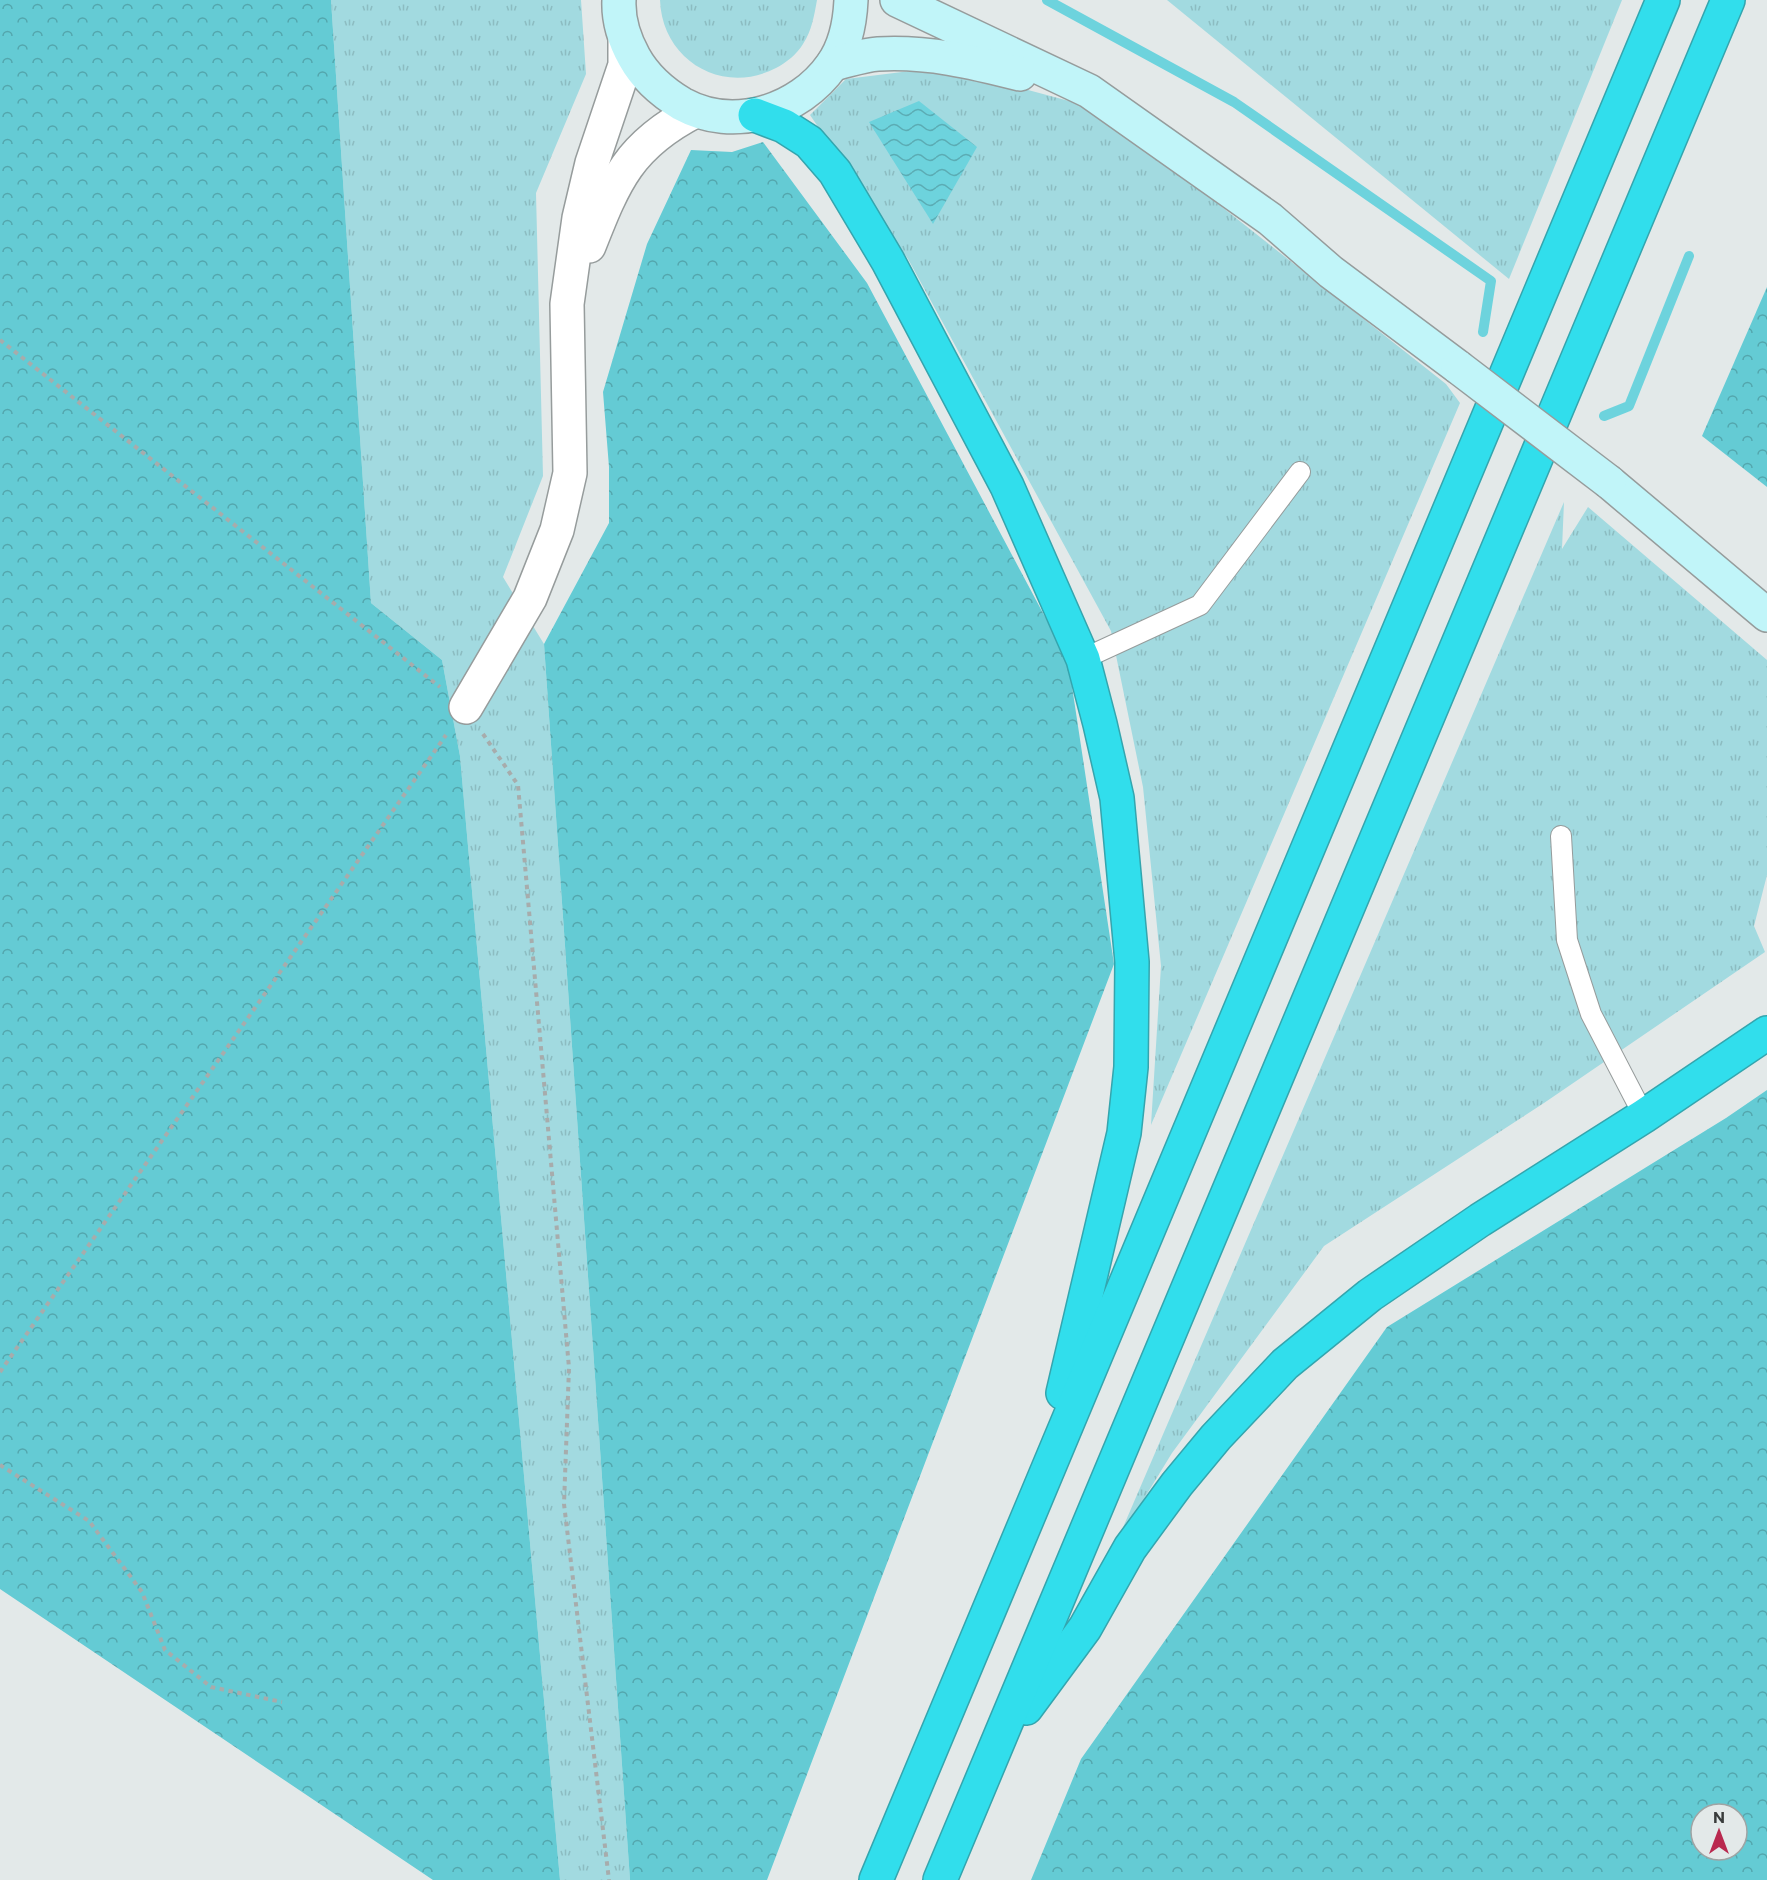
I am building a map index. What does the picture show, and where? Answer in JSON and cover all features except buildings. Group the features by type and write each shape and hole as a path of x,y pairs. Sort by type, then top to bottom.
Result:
{"highway":[{"path":"876,1880 1664,0"},
{"path":"940,1880 1728,0"},
{"path":"755,115 784,126 809,142 835,172 888,261 1007,486 1083,659 1117,798 1132,962 1131,1067 1124,1133 1041,1487"},
{"path":"994,1750 1085,1628 1130,1548 1178,1484 1215,1437 1285,1364 1370,1295 1480,1220 1644,1116 1767,1033"}],"street":[{"path":"466,707 530,598 557,530 570,473 567,304 579,218 592,163 625,65 625,41 618,11 619,0"},
{"path":"625,41 641,70 665,94 695,111 725,117 755,115 786,106 812,88 833,64 846,34 851,0"},
{"path":"897,0 1089,91 1270,219 1331,272 1609,482 1767,615"},
{"path":"833,64 876,54 921,54 957,58 1089,91"},
{"path":"567,304 610,192 628,164 651,138 672,123 695,111"}],"lane":[{"path":"1083,659 1200,605 1300,472"},
{"path":"1561,836 1567,940 1591,1014 1644,1116"}],"path":[{"path":"0,340 466,707 518,785 568,1368 564,1504 609,1880"},
{"path":"0,1372 466,707"},
{"path":"0,1465 89,1521 142,1592 165,1650 211,1687 282,1702"}],"green space":[{"path":"0,0 331,0 371,603 442,660 460,756 560,1880 433,1880 0,1589"},
{"path":"331,0 581,0 586,74 536,193 543,476 503,577 544,644 630,1880 560,1880 460,756 442,660 371,603"},
{"path":"660,0 817,0 809,33 794,55 776,68 756,76 735,78 716,75 698,67 683,55 671,40 663,21"},
{"path":"1167,0 1622,0 1509,279"},
{"path":"942,67 1084,105 1184,177 1446,384 1460,403 1151,1125 1161,966 1143,787 1111,631 908,259 810,115 846,79"},
{"path":"763,142 867,283 1068,660 1114,964 767,1880 630,1880 544,644 609,523 609,467 603,392 647,244 691,150 732,152"},
{"path":"1767,287 1767,487 1702,436"},
{"path":"1564,502 1562,549 1588,507 1767,660 1767,875 1754,926 1765,952 1544,1103 1324,1246 1172,1453 1115,1546"},
{"path":"1767,1090 1767,1880 1031,1880 1081,1759 1387,1327 1726,1118"}],"water":[{"path":"919,101 977,147 933,224 869,122"}],"waterway":[{"path":"1047,0 1234,102 1491,281 1483,332"},
{"path":"1604,416 1629,406 1689,256"}]}
